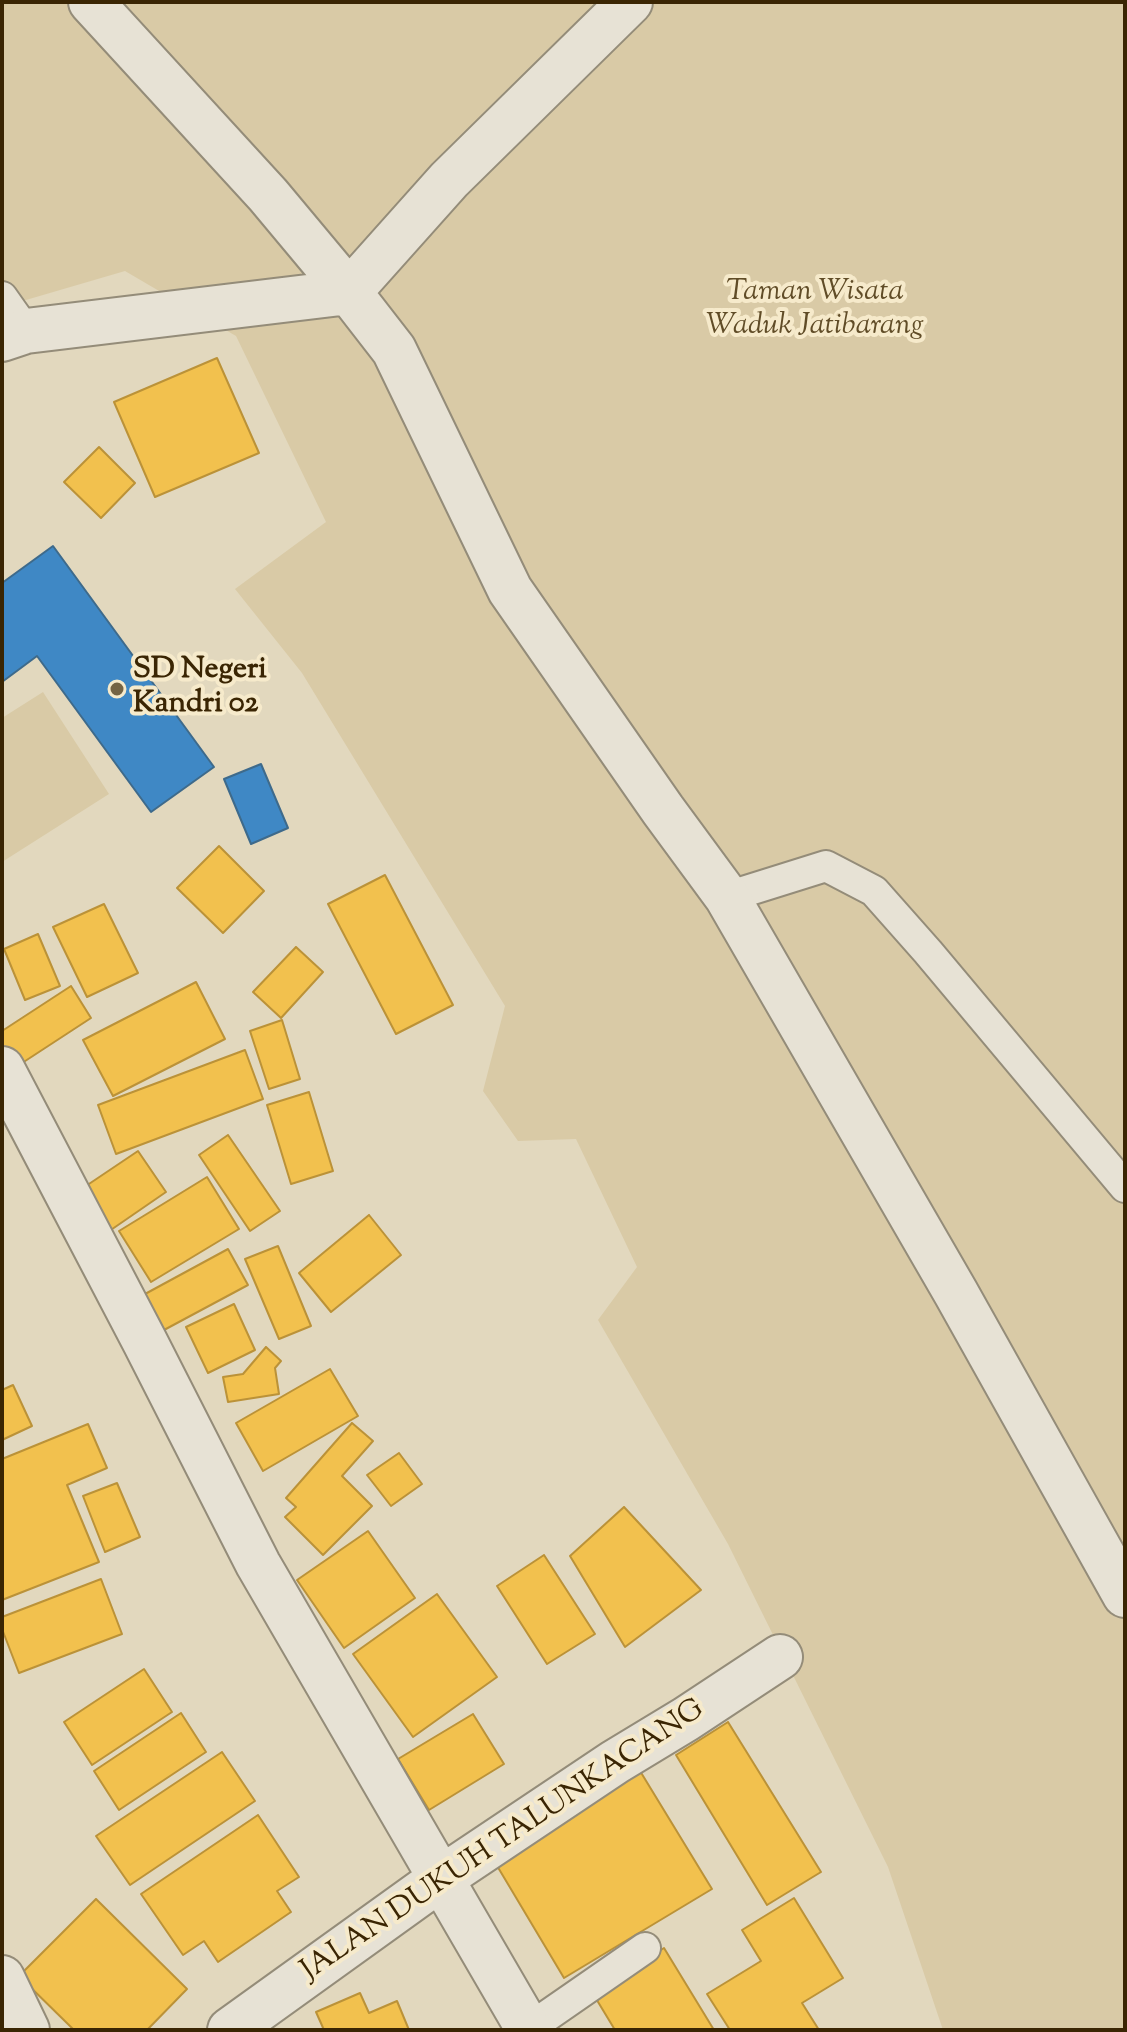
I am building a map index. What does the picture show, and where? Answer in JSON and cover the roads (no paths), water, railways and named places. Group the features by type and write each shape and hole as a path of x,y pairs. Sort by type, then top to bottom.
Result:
{"street":[{"path":"91,2 268,195 394,350 510,590 727,897 956,1293 1125,1595"},
{"path":"10,322 349,292 449,180 630,2"},
{"path":"2,1069 258,1564 528,2029"},
{"name":"JALAN DUKUH TALUNKACANG","path":"230,2030 440,1879 780,1657"},
{"path":"2,1978 27,2030"}],"lane":[{"path":"727,897 826,866 874,891 1125,1187"},
{"path":"528,2029 645,1948"}],"place":[{"name":"SD Negeri Kandri 02","path":"117,689"}],"park label":[{"name":"Taman Wisata Waduk Jatibarang","path":"815,311"}]}
